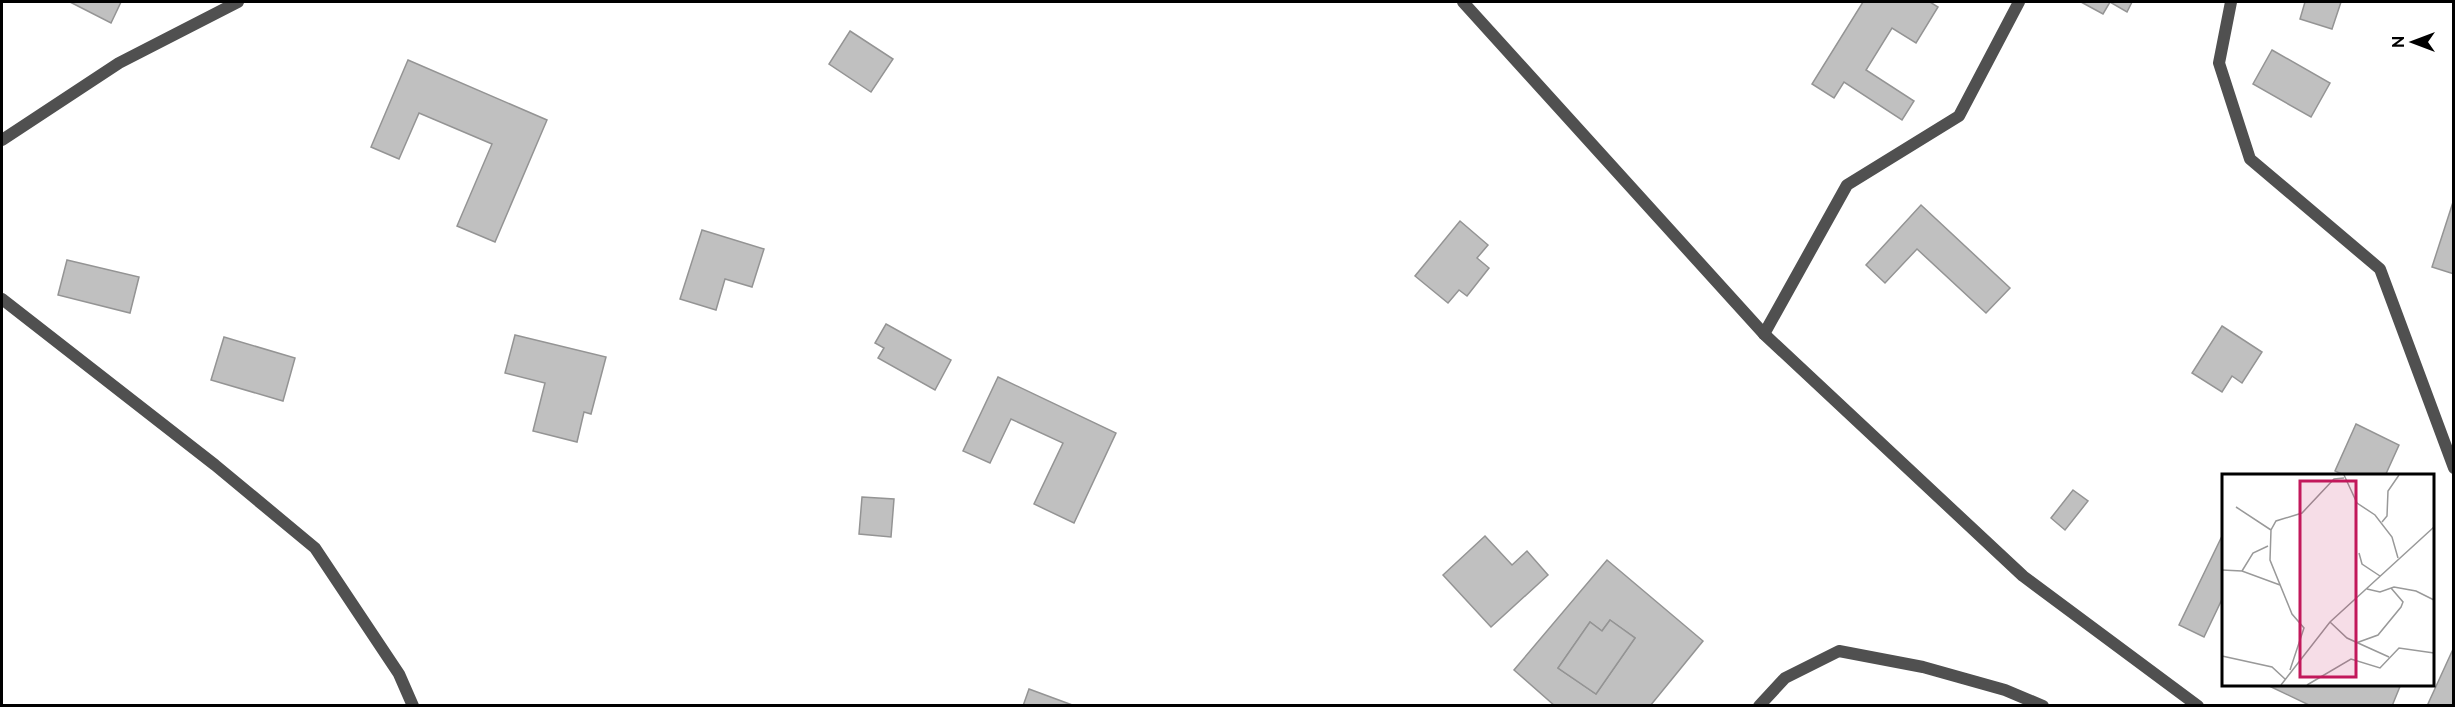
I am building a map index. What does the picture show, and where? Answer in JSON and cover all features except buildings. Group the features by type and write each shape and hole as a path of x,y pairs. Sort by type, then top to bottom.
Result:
{"street":[{"path":"2,140 119,63 238,2"},
{"path":"1463,2 1764,334 2023,576 2198,705"},
{"path":"1764,334 1847,185 1959,116 2019,2"},
{"path":"2230,2 2219,63 2250,159 2380,269 2454,468"},
{"path":"2,299 215,465 315,548 399,674 413,705"},
{"path":"1759,705 1785,678 1839,651 1923,667 2005,690 2043,705"}]}
